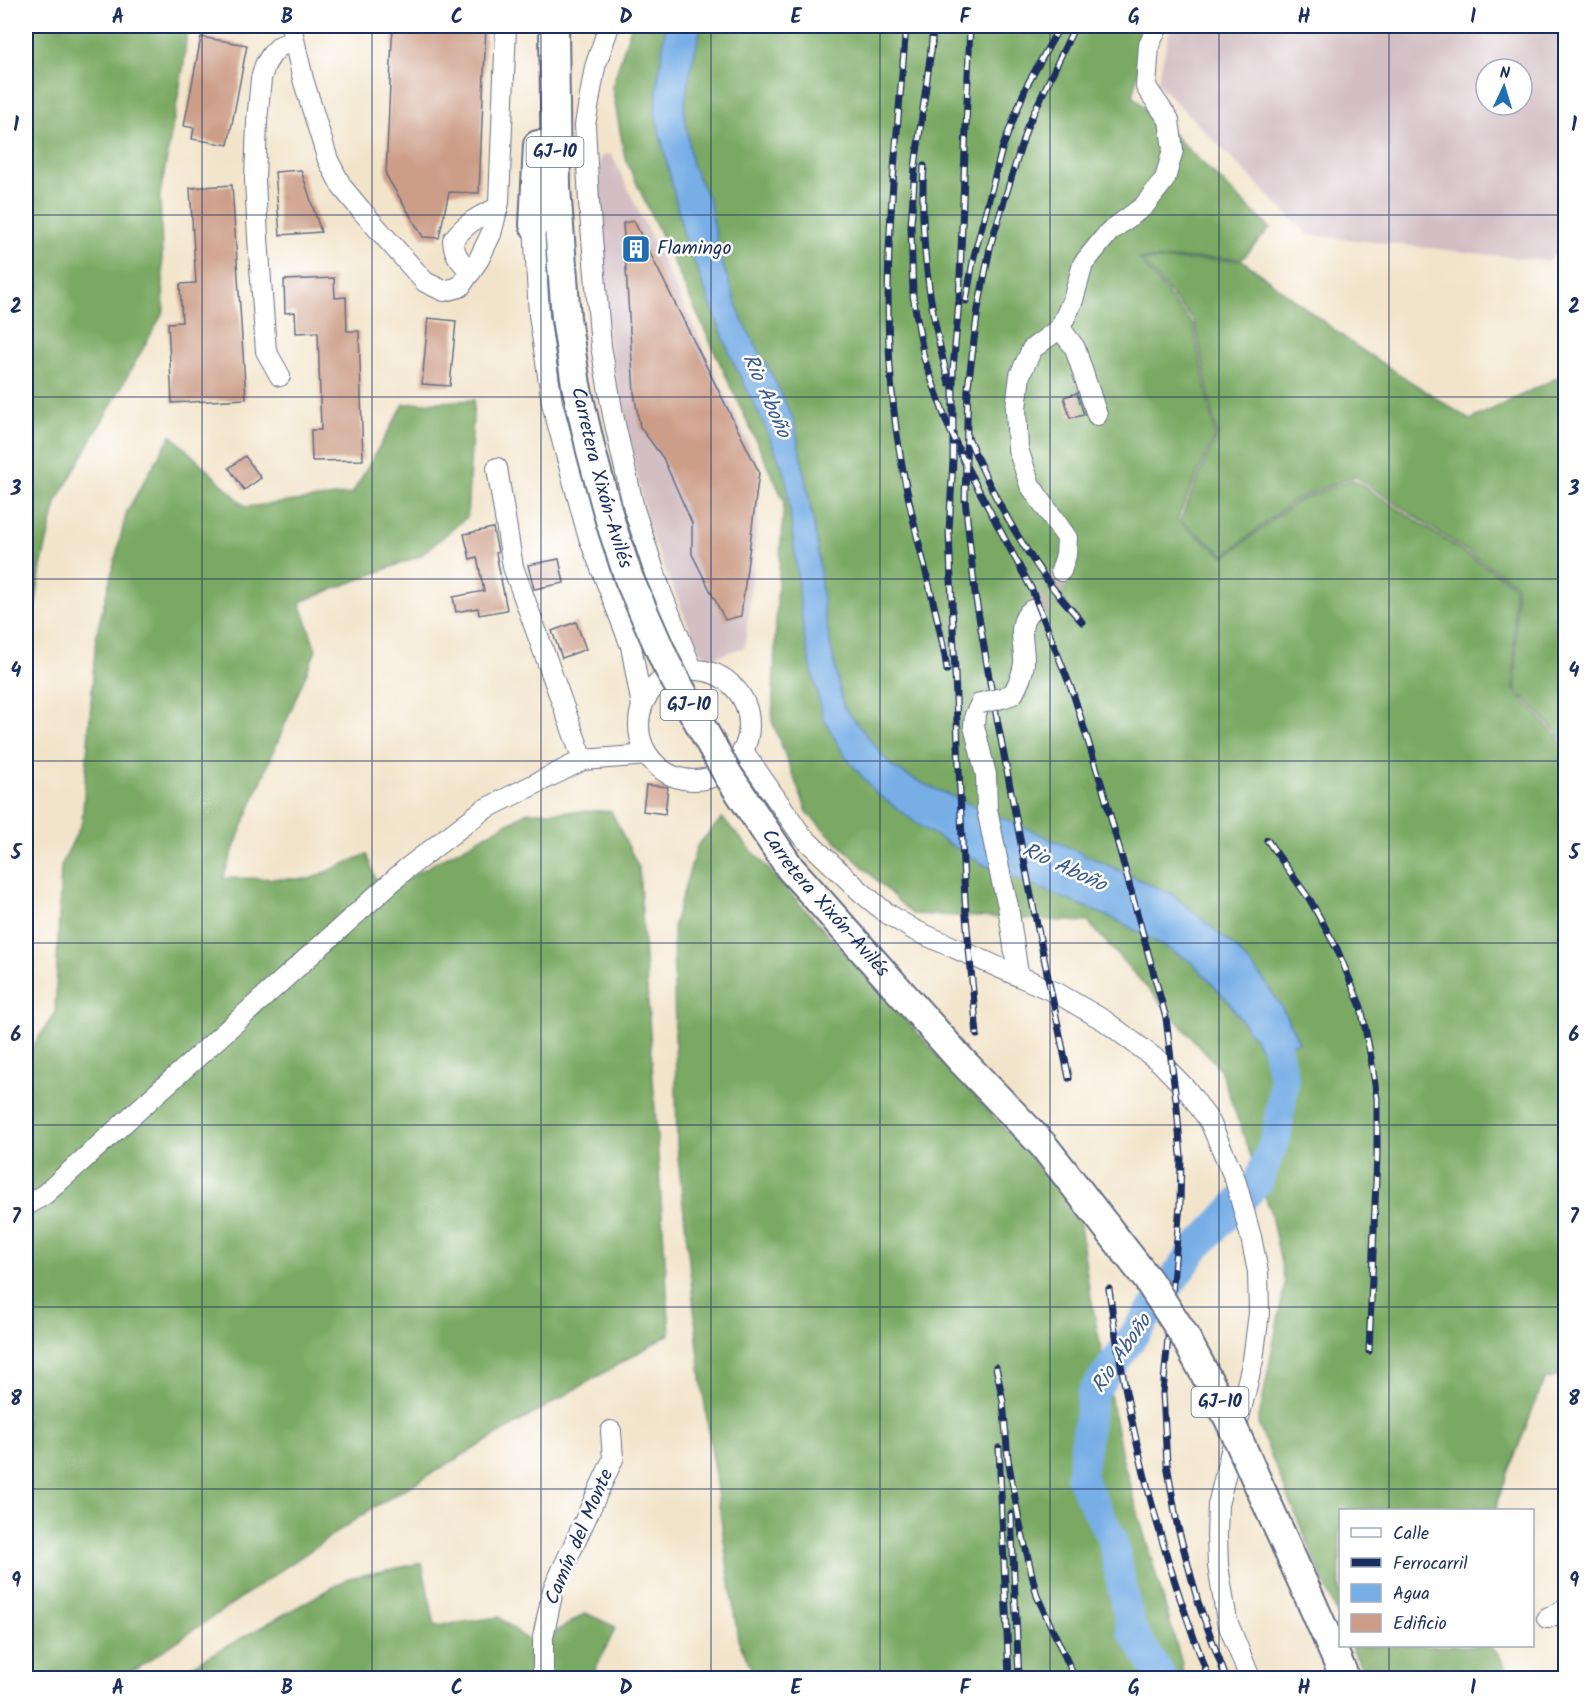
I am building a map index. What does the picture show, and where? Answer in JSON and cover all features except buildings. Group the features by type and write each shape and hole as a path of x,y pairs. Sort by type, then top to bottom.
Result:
{"highway":[{"path":"534,225 542,26"},
{"name":"Carretera Xixón-Avilés","path":"554,26 556,188 566,318 576,385 611,524 629,579 666,663 728,776 790,868 961,1060 1043,1145 1148,1280 1184,1335 1229,1419 1345,1678"}],"street":[{"path":"292,33 328,160 342,187 424,282 444,291 460,287 480,259 491,234 498,208 506,26"},
{"path":"609,26 595,68 585,125 589,202 602,346 613,415 634,509 661,592 692,669"},
{"path":"1060,571 1066,555 1067,538 1030,485 1018,449 1016,408 1020,375 1032,349 1060,328 1073,300 1083,264 1110,232 1144,206 1165,179 1173,150 1169,120 1146,87 1149,45 1158,26"},
{"path":"280,376 266,351 255,180 257,121 261,79 265,66 272,54 292,33"},
{"path":"471,272 454,250 453,240 463,227 481,215 498,208"},
{"path":"534,225 539,315 552,403 588,535 631,646 642,706"},
{"path":"1060,328 1075,348 1097,415"},
{"path":"497,468 513,567 583,760"},
{"path":"1018,974 1008,906 987,809 986,776 974,726 975,715 981,703 1013,694 1021,679 1024,663 1023,623 1025,615 1032,610"},
{"path":"692,669 715,673 734,686 747,706 750,729 743,751 731,766 715,776 697,780 678,777 661,769 648,755 641,740 639,723 642,706 650,692 661,680 676,672 692,669"},
{"path":"743,751 802,836 885,912 914,930 1057,993 1105,1021 1160,1062 1188,1091 1210,1122 1235,1179 1258,1272 1259,1313 1253,1360 1218,1505 1217,1536 1218,1566 1227,1621 1250,1678"},
{"path":"26,1206 45,1194 406,868 483,810 583,760 648,755"},
{"name":"Camín del Monte","path":"543,1678 543,1637 553,1590 613,1459 611,1431"},
{"path":"1547,1618 1566,1610"}],"shaded area":[{"path":"1171,26 1565,26 1565,248 1547,261 1308,235 1157,83"},
{"path":"604,154 612,155 762,472 745,647 710,658 699,650 649,531 609,345 599,189 600,161"}],"green space":[{"path":"26,26 187,26 184,64 160,195 164,311 56,503 41,567 26,671"},
{"path":"631,26 1147,26 1133,96 1270,228 1243,258 1139,259 1193,325 1215,435 1177,520 1225,557 1295,502 1353,479 1514,585 1514,690 1565,746 1565,1374 1544,1380 1496,1509 1339,1509 1339,1619 1258,1424 1285,1283 1270,1210 1220,1069 1088,922 912,914 808,814 772,721 784,501 625,158 612,87"},
{"path":"1142,260 1242,260 1357,347 1470,420 1565,374 1565,742 1516,689 1516,584 1354,476 1294,500 1225,555 1180,520 1217,435 1195,323"},
{"path":"474,400 467,517 420,556 300,602 316,650 223,878 310,879 367,854 380,893 528,812 611,811 639,868 670,1334 374,1507 123,1678 26,1678 26,1057 55,1013 61,866 82,822 96,636 127,511 171,435 246,507 352,494 404,404"},
{"path":"722,818 1078,1209 1088,1282 1123,1461 1182,1664 1183,1678 756,1678 738,1640 701,1377 677,1146 673,927 697,846"},
{"path":"422,1563 435,1626 499,1617 534,1645 586,1613 616,1627 591,1678 170,1678 349,1578"},
{"path":"1351,1647 1490,1647 1496,1651 1513,1678 1366,1678"}],"water":[{"path":"666,26 701,26 684,109 692,165 709,199 720,257 742,320 794,421 817,542 824,613 843,706 892,767 926,785 1173,895 1236,948 1263,979 1281,1006 1299,1042 1261,1049 1228,1001 1192,962 1117,920 984,865 923,828 876,793 844,755 823,717 804,636 786,476 763,422 732,360 684,235 655,113"}],"waterway":[{"name":"Rio Aboño","path":"1162,1678 1131,1629 1112,1539 1081,1478 1092,1394 1195,1249 1258,1182 1277,1134 1284,1079 1273,1033 1260,1008"}],"tunnel":[{"path":"1032,610 1061,571"}],"railway":[{"path":"906,26 891,218 888,314 890,363 903,474 941,634 947,670"},
{"path":"931,52 933,26"},
{"path":"970,26 959,301 953,369 953,460 949,532 963,863 977,1035"},
{"path":"966,301 974,256 1002,149 1026,87 1060,26"},
{"path":"1069,1078 989,677 975,593 965,499 968,387 978,309 991,243 1027,127 1075,26"},
{"path":"932,43 915,167 911,226 913,296 924,358 947,423 966,466 1032,590 1073,693 1102,786 1166,1018 1181,1156 1180,1205 1163,1393 1167,1464 1177,1524 1198,1602 1226,1678"},
{"path":"924,166 923,221 931,303 949,383"},
{"path":"969,439 1003,511 1050,585 1082,622"},
{"path":"1267,840 1310,900 1337,949 1361,1007 1377,1098 1377,1155 1369,1351"},
{"path":"1109,1289 1125,1388 1147,1487 1175,1583 1209,1678"},
{"path":"996,1367 1003,1401 1008,1459 1019,1520 1037,1596 1075,1678"},
{"path":"999,1448 1009,1678"},
{"path":"1011,1514 1019,1678"}],"place":[{"name":"Flamingo","path":"636,249"}]}
